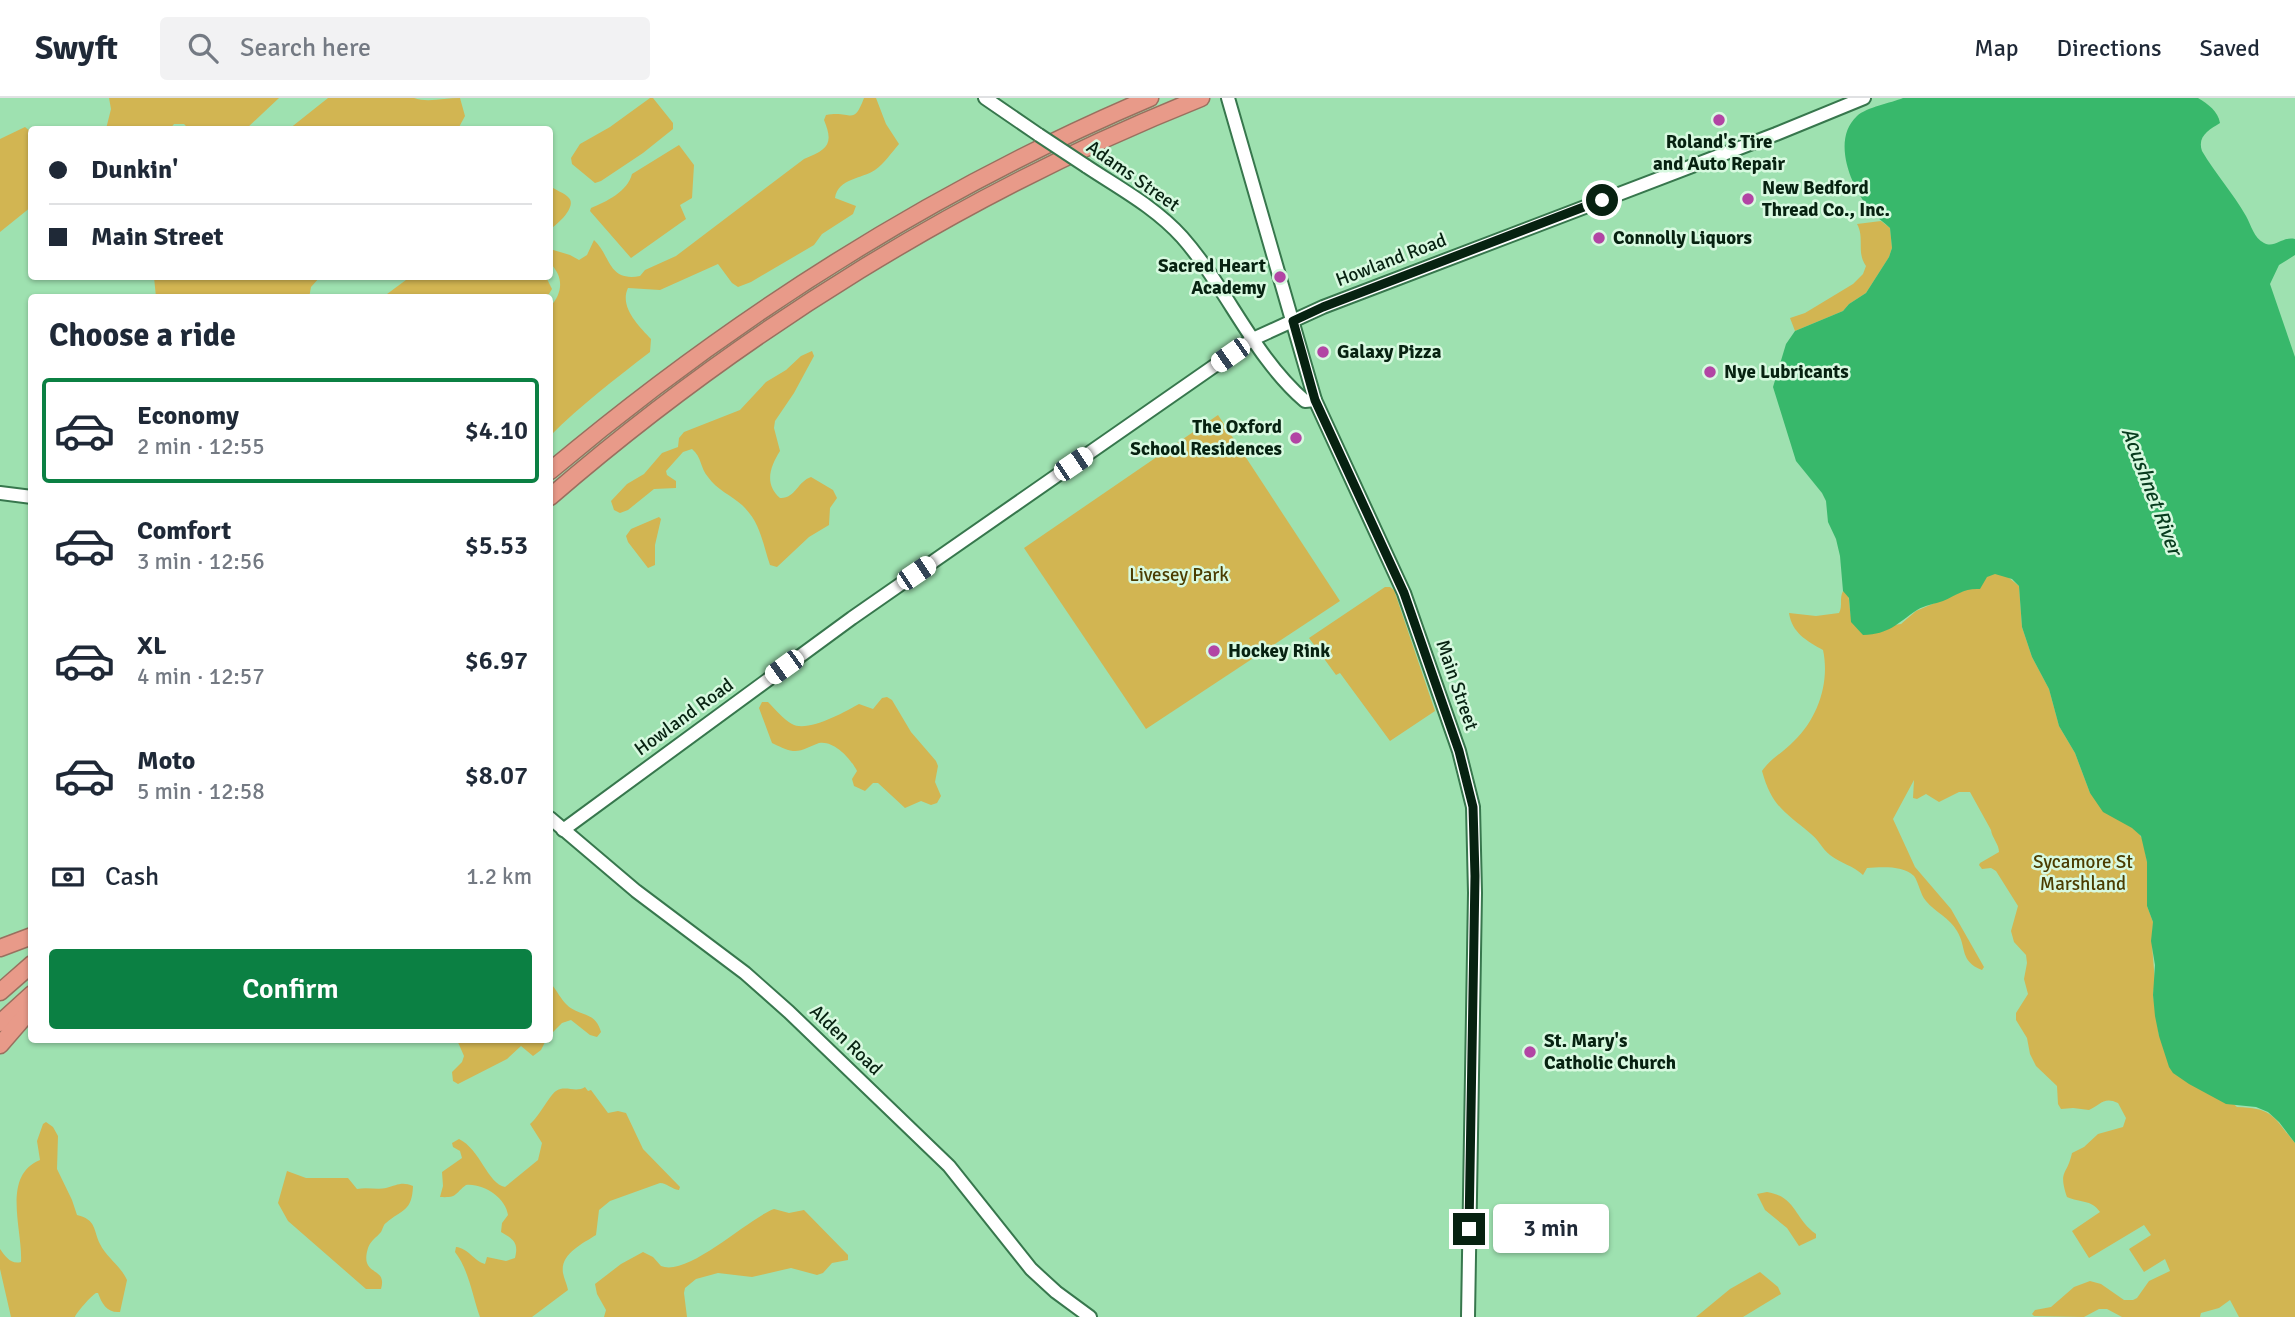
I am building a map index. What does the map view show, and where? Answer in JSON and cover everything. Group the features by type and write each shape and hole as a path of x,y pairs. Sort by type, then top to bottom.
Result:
{"highway":[{"path":"553,469 626,409 729,333 843,258 967,186 1150,98"},
{"path":"553,495 687,389 756,339 880,259 984,198 1201,98"},
{"path":"0,948 28,938"},
{"path":"0,992 28,968"},
{"path":"0,1023 28,997"},
{"path":"0,1045 28,1013"}],"main road":[{"name":"Adams Street","path":"985,98 1144,203 1180,235 1253,339 1296,394 1305,401 1315,400"},
{"name":"Howland Road","path":"563,830 835,630 1253,339 1323,307 1864,98"},
{"name":"Main Street","path":"1228,101 1315,400 1408,604 1459,751 1472,799 1475,876 1468,1317"},
{"path":"0,493 28,496"},
{"name":"Alden Road","path":"553,821 636,891 746,972 955,1172 1031,1269 1090,1317"}],"green space":[{"path":"109,98 279,98 249,126 107,126 111,109"},
{"path":"328,98 460,98 465,116 460,126 293,126"},
{"path":"653,98 673,123 673,129 601,181 595,183 572,164 571,158 580,144 610,127"},
{"path":"864,98 876,98 886,124 899,144 875,170 846,183 837,191 835,198 856,206 853,214 822,234 814,245 738,287 718,264 660,290 628,288 628,309 651,339 650,352 553,433 553,302 559,291 560,279 553,266 553,250 579,260 587,255 594,240 616,271 630,277 640,276 645,270 676,256 804,159 824,149 828,140 824,120 826,115 851,116"},
{"path":"25,127 28,130 28,209 0,232 0,139"},
{"path":"679,145 694,165 692,198 680,205 686,219 631,258 590,211 591,208 616,195 626,186 632,174"},
{"path":"553,188 567,196 571,202 553,227"},
{"path":"1881,221 1890,228 1892,248 1866,293 1843,311 1795,331 1790,318 1805,313 1853,284 1863,274 1866,266 1861,256 1857,224"},
{"path":"154,280 317,280 311,287 310,294 156,294"},
{"path":"406,280 548,280 552,289 549,294 387,294"},
{"path":"812,351 814,356 775,421 774,428 780,451 771,469 770,481 780,498 789,496 811,477 833,490 837,498 830,508 829,525 809,537 777,567 770,565 760,533 748,512 711,481 692,449 683,452 666,471 667,475 676,481 676,488 654,489 628,510 620,513 614,510 611,501 627,484 644,474 662,453 678,447 679,438 684,432 740,410 766,382"},
{"name":"Livesey Park","path":"1218,415 1340,601 1146,729 1024,548"},
{"path":"659,517 661,519 655,545 655,565 648,568 626,536 631,529"},
{"name":"Sycamore St Marshland","path":"1998,569 2019,586 2022,627 2032,657 2049,689 2059,726 2075,753 2090,793 2136,829 2143,840 2147,862 2147,906 2153,922 2153,995 2159,1036 2237,1107 2266,1112 2277,1120 2295,1143 2295,1317 2239,1317 2230,1300 2219,1308 2201,1313 2200,1317 2122,1317 2107,1309 2099,1309 2084,1317 2032,1314 2035,1310 2051,1307 2074,1287 2090,1281 2101,1284 2124,1300 2133,1300 2149,1281 2170,1271 2165,1259 2144,1272 2129,1249 2151,1235 2144,1225 2089,1258 2072,1231 2100,1212 2089,1203 2067,1197 2063,1177 2072,1153 2084,1147 2098,1134 2123,1127 2126,1118 2118,1103 2109,1100 2089,1110 2061,1109 2057,1086 2036,1066 2030,1054 2027,1038 2016,1020 2016,1013 2028,994 2024,979 2026,955 2014,942 2011,931 2018,906 1996,871 1991,868 1982,869 1979,865 1999,852 1991,830 1970,792 1959,792 1939,802 1926,794 1917,799 1913,798 1914,780 1893,819 1915,867 1951,909 1984,967 1982,970 1967,958 1957,931 1926,901 1910,872 1898,868 1867,868 1863,875 1834,858 1814,836 1781,808 1766,783 1762,771 1802,732 1816,711 1825,674 1823,650 1797,631 1789,613 1816,616 1839,613 1843,591 1848,594 1852,618 1860,630 1901,624 1916,611 1970,588 1980,578"},
{"path":"1385,587 1394,590 1435,711 1390,741 1340,673 1336,675 1309,638"},
{"path":"882,698 892,700 911,732 936,761 938,766 935,782 941,796 937,803 931,805 921,801 905,808 878,783 873,783 865,791 854,786 852,779 857,771 846,756 830,744 819,743 793,751 772,743 759,708 762,702 768,702 792,724 807,726 859,704 873,709"},
{"path":"553,986 571,1008 595,1020 601,1032 597,1037 590,1035 571,1020 562,1023 553,1032"},
{"path":"458,1043 544,1043 533,1056 521,1046 507,1059 458,1084 453,1081 452,1072 464,1056"},
{"path":"585,1087 588,1091 591,1090 608,1113 626,1113 643,1149 680,1187 679,1190 660,1183 610,1201 599,1210 596,1235 573,1250 565,1260 563,1273 568,1290 532,1317 480,1317 467,1275 455,1252 456,1247 485,1264 487,1257 506,1261 515,1258 516,1248 512,1239 501,1232 502,1223 508,1215 503,1203 493,1193 479,1186 466,1185 453,1196 440,1197 443,1186 442,1172 462,1158 460,1151 453,1147 452,1143 459,1139 466,1144 494,1180 505,1187 538,1160 542,1143 530,1124 550,1097 559,1089"},
{"path":"46,1122 58,1136 57,1169 77,1215 91,1223 103,1249 127,1280 120,1312 108,1309 96,1293 75,1317 11,1317 0,1269 0,1249 11,1261 21,1262 17,1191 28,1168 40,1160 37,1141"},
{"path":"287,1171 306,1178 348,1178 357,1189 383,1189 403,1184 413,1186 411,1201 385,1224 368,1248 367,1264 381,1277 381,1289 366,1289 288,1221 278,1203"},
{"path":"1767,1192 1790,1204 1816,1234 1816,1238 1799,1246 1787,1228 1765,1210 1757,1194"},
{"path":"774,1209 789,1213 804,1210 848,1255 848,1260 832,1263 823,1273 817,1275 791,1268 752,1277 718,1273 696,1279 685,1288 687,1317 604,1317 606,1310 595,1284 621,1264 643,1252 653,1257 661,1266 672,1267 686,1263"},
{"path":"1760,1272 1778,1287 1781,1294 1743,1317 1696,1317 1730,1289"}],"water":[{"name":"Acushnet River","path":"1903,98 2198,98 2215,111 2220,123 2203,137 2202,151 2241,208 2255,235 2268,244 2295,239 2295,255 2279,265 2270,284 2295,357 2295,1143 2268,1112 2256,1107 2226,1104 2189,1084 2169,1067 2155,1016 2155,965 2151,941 2153,922 2147,906 2147,862 2141,836 2103,812 2090,793 2075,753 2059,726 2049,689 2032,657 2022,627 2019,586 2012,579 1995,574 1987,577 1980,589 1965,591 1920,608 1880,633 1863,635 1851,622 1849,598 1843,591 1840,556 1828,522 1826,501 1796,461 1773,387 1786,344 1795,331 1843,311 1866,293 1889,257 1892,248 1890,228 1870,210 1856,189 1847,163 1845,138 1849,126 1861,113"}],"place":[{"name":"Roland's Tire and Auto Repair","path":"1719,120"},
{"name":"New Bedford Thread Co., Inc.","path":"1748,199"},
{"name":"Connolly Liquors","path":"1599,238"},
{"name":"Sacred Heart Academy","path":"1280,277"},
{"name":"Galaxy Pizza","path":"1323,352"},
{"name":"Nye Lubricants","path":"1710,372"},
{"name":"The Oxford School Residences","path":"1296,438"},
{"name":"Hockey Rink","path":"1214,651"},
{"name":"St. Mary's Catholic Church","path":"1530,1052"}],"route":[{"path":"1469,1229 1475,876 1471,792 1408,604 1346,462 1315,400 1293,321 1602,200"}]}
